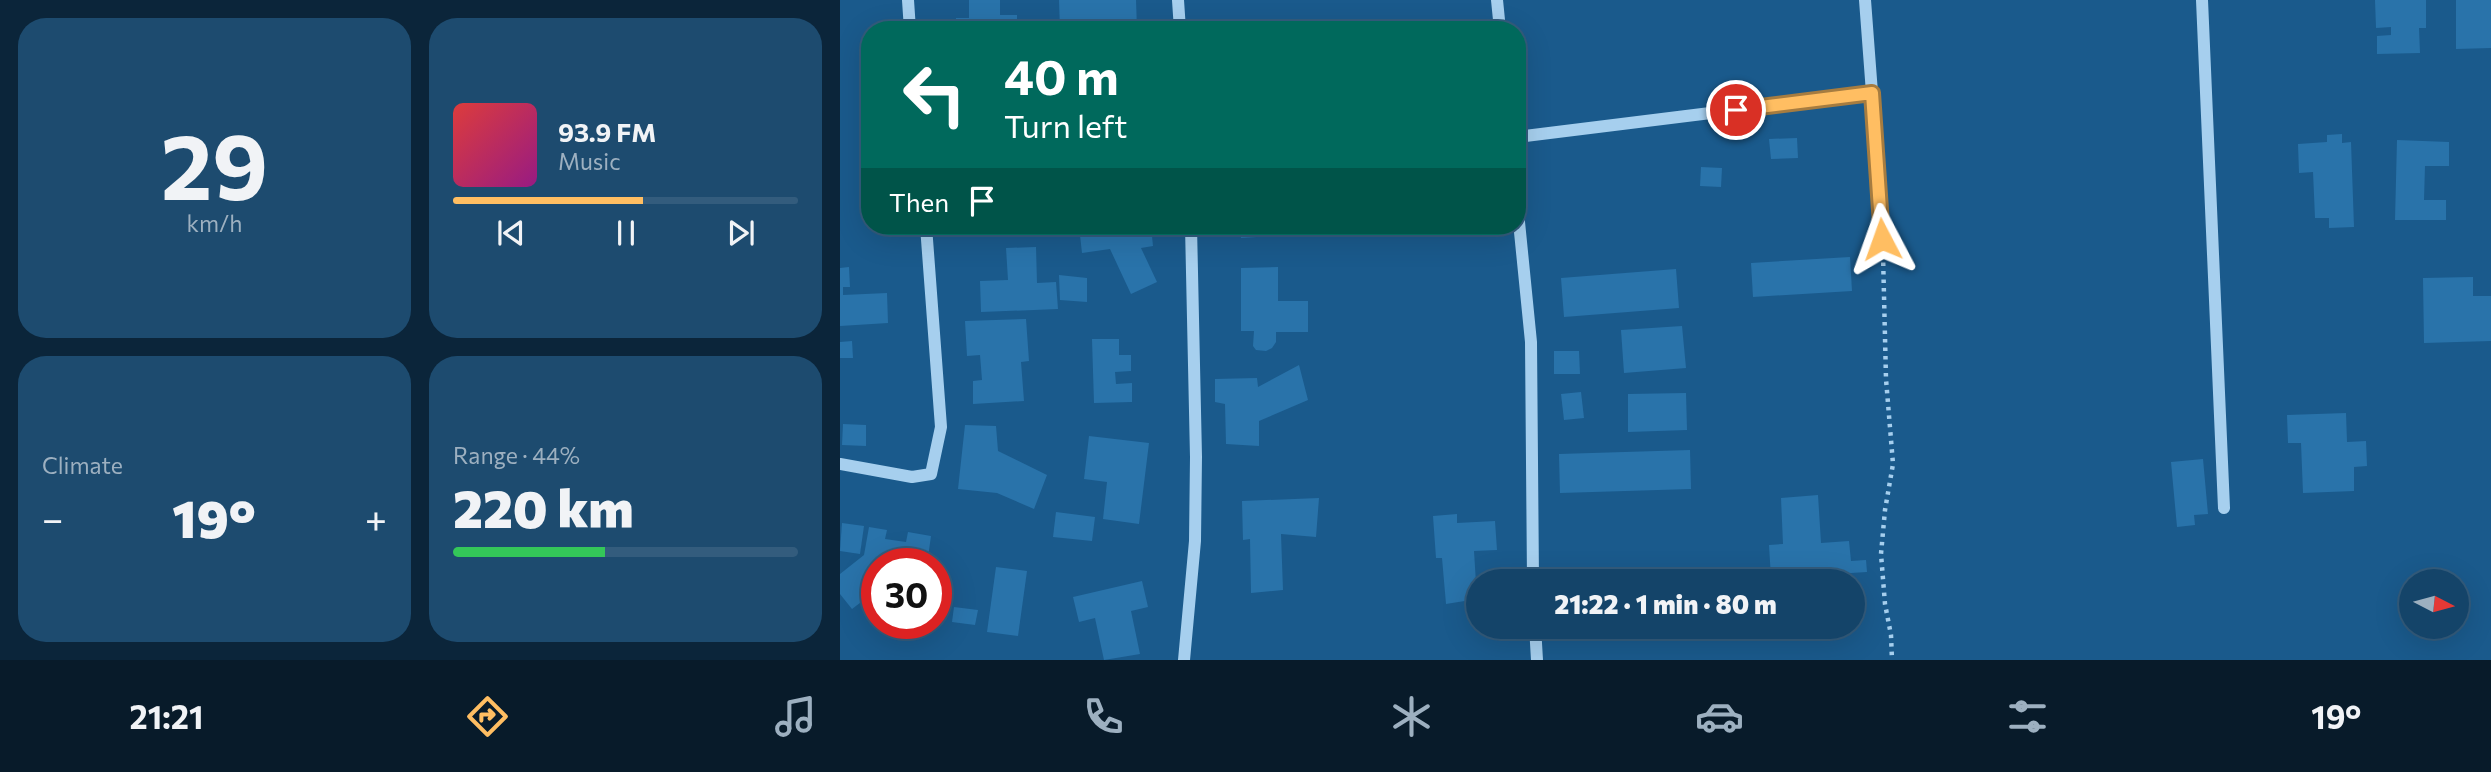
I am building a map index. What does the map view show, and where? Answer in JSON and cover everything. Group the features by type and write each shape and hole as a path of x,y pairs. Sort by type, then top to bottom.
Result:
{"street":[{"path":"908,0 909,21"},
{"path":"1178,0 1179,21"},
{"path":"1497,0 1499,21"},
{"path":"1865,0 1882,239"},
{"path":"2203,0 2224,508"},
{"path":"1526,136 1872,93"},
{"path":"840,464 912,477 931,474 941,427 927,235"},
{"path":"1184,660 1195,541 1191,235"},
{"path":"1520,235 1531,342 1533,569"},
{"path":"1535,639 1536,660"}],"path":[{"path":"1882,239 1886,379 1893,464 1881,554 1892,660"}],"building":[{"path":"969,0 1000,0 1000,15 1017,15 1017,21 956,21 956,18 969,18"},
{"path":"1059,0 1136,0 1137,21 1060,21"},
{"path":"2375,0 2426,0 2426,28 2419,28 2420,53 2377,54 2377,36 2391,35 2391,27 2376,28"},
{"path":"2456,0 2491,0 2491,48 2456,49"},
{"path":"2342,134 2342,143 2351,142 2354,227 2329,228 2329,218 2315,218 2313,172 2299,173 2298,144 2327,142 2327,135"},
{"path":"1797,138 1798,158 1771,159 1769,139"},
{"path":"2397,140 2449,142 2449,166 2425,166 2424,200 2446,200 2446,220 2395,220"},
{"path":"1701,167 1722,168 1721,187 1700,186"},
{"path":"1080,235 1152,235 1153,246 1141,248 1157,282 1131,294 1110,249 1082,253"},
{"path":"1241,235 1285,235 1241,238"},
{"path":"1036,247 1037,283 1056,282 1058,309 981,312 980,281 1008,280 1006,248"},
{"path":"1850,257 1852,291 1753,297 1751,263"},
{"path":"849,267 850,287 843,287 843,295 887,293 888,323 840,326 840,268"},
{"path":"1278,267 1278,301 1308,301 1308,332 1276,332 1276,342 1272,348 1266,351 1256,350 1253,346 1254,331 1241,331 1241,268"},
{"path":"1676,269 1679,308 1564,317 1561,278"},
{"path":"1059,275 1087,278 1087,302 1060,300"},
{"path":"2473,277 2473,296 2491,296 2491,341 2424,343 2423,278"},
{"path":"1026,319 1029,361 1021,362 1024,401 973,404 973,381 982,380 980,355 967,356 965,321"},
{"path":"1682,326 1686,368 1624,373 1621,330"},
{"path":"1092,339 1119,339 1119,355 1131,355 1131,371 1115,372 1116,384 1132,383 1132,402 1094,403"},
{"path":"852,341 853,358 840,358 840,342"},
{"path":"1554,351 1579,351 1580,374 1554,374"},
{"path":"1299,365 1308,400 1259,421 1259,446 1226,444 1225,404 1215,402 1215,379 1257,378 1258,387"},
{"path":"1581,392 1584,418 1564,420 1561,394"},
{"path":"1686,393 1687,430 1628,432 1628,394"},
{"path":"2346,413 2347,442 2366,441 2367,466 2354,467 2354,491 2303,493 2301,443 2288,443 2287,415"},
{"path":"843,424 866,425 866,446 842,445"},
{"path":"965,425 996,426 998,451 1047,475 1034,509 997,493 958,489"},
{"path":"1089,436 1149,443 1139,524 1103,519 1107,482 1084,479"},
{"path":"1690,450 1691,489 1560,493 1559,454"},
{"path":"2203,459 2208,514 2194,515 2195,525 2177,527 2171,462"},
{"path":"1818,495 1821,543 1849,541 1851,561 1866,560 1867,572 1865,569 1770,569 1769,545 1783,544 1781,498"},
{"path":"1319,498 1316,537 1281,534 1283,590 1251,593 1250,539 1243,540 1242,501"},
{"path":"1056,512 1095,517 1092,541 1053,537"},
{"path":"1457,514 1457,523 1495,521 1497,550 1474,551 1475,569 1466,569 1466,601 1446,604 1442,558 1436,558 1433,516"},
{"path":"842,523 864,526 860,554 840,551"},
{"path":"869,527 887,530 885,539 906,542 908,532 931,536 929,548 865,548"},
{"path":"861,557 861,602 852,609 840,594 840,574"},
{"path":"996,567 1027,571 1018,636 987,632"},
{"path":"1142,581 1148,607 1131,611 1140,654 1104,660 1095,618 1079,622 1073,597"},
{"path":"954,607 978,610 975,625 952,622"}],"route":[{"path":"1736,110 1872,93 1882,239"}]}
